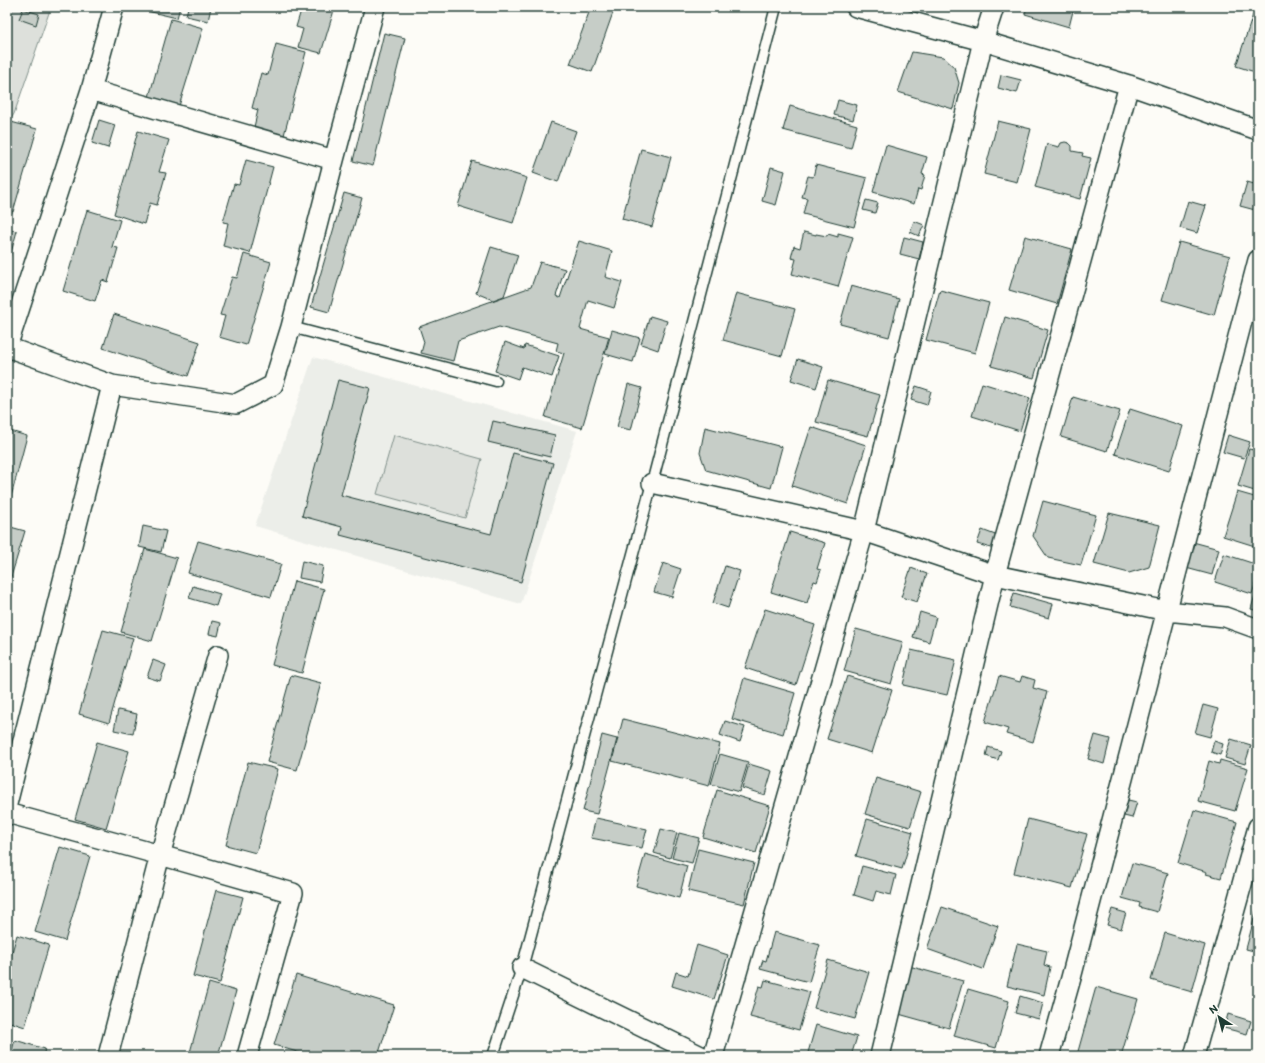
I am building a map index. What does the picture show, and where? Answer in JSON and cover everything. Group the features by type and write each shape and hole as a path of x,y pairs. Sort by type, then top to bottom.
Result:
{"street":[{"path":"114,7 91,90 7,347 112,385 236,404 273,385 291,327 375,7"},
{"path":"856,7 983,41 1128,85 1258,130"},
{"path":"713,1056 864,531 983,41 994,7"},
{"path":"880,1056 995,574 1128,85"},
{"path":"91,90 334,160"},
{"path":"1049,1056 1071,978 1258,260"},
{"path":"7,804 14,745 112,385"},
{"path":"652,483 864,531 995,574 1167,611 1225,617 1258,629"},
{"path":"108,1056 160,854 218,655"},
{"path":"7,814 160,854 293,893 248,1056"},
{"path":"1194,1056 1258,827"},
{"path":"522,968 701,1056"}],"lane":[{"path":"493,1056 522,968 652,483 776,7"},
{"path":"291,327 496,381"}],"shaded area":[{"path":"7,7 51,7 14,114 7,124"},
{"path":"313,357 577,431 521,604 255,526"},
{"path":"394,435 482,459 465,518 377,494"}],"building":[{"path":"148,7 180,7 177,18 147,11"},
{"path":"188,7 211,7 208,21 186,16"},
{"path":"302,7 335,7 321,53 298,47 303,29 296,27"},
{"path":"591,7 615,7 592,72 570,64"},
{"path":"1027,7 1074,7 1069,27 1025,14"},
{"path":"23,9 39,14 36,25 19,19"},
{"path":"1253,15 1258,17 1258,73 1236,66"},
{"path":"171,19 203,28 179,106 149,97"},
{"path":"384,33 405,38 373,166 353,161"},
{"path":"276,44 306,52 284,135 254,127 258,110 252,108 261,73 268,75"},
{"path":"912,52 943,57 954,67 959,83 953,109 898,92"},
{"path":"1001,75 1021,80 1017,93 998,88"},
{"path":"838,100 857,105 853,120 834,115"},
{"path":"790,106 857,125 851,148 783,130"},
{"path":"99,120 115,125 108,148 92,143"},
{"path":"998,121 1031,129 1017,182 984,174"},
{"path":"11,122 37,129 13,212 7,211 7,136"},
{"path":"551,122 576,131 558,182 533,173"},
{"path":"138,131 169,140 159,172 166,173 157,205 150,203 144,224 114,214"},
{"path":"1065,142 1072,146 1072,151 1083,153 1082,156 1091,158 1080,199 1035,187 1047,144 1059,147 1061,143"},
{"path":"886,145 927,157 922,174 925,175 921,190 918,189 914,204 873,192"},
{"path":"641,149 671,157 652,227 622,219"},
{"path":"246,160 273,167 250,253 223,246 228,223 223,222 234,184 239,185"},
{"path":"472,161 527,178 513,223 458,206"},
{"path":"816,165 867,178 854,227 803,214 807,198 802,197 808,176 813,177"},
{"path":"771,167 785,171 776,205 762,201"},
{"path":"1247,182 1258,185 1258,200 1255,210 1240,206"},
{"path":"344,193 362,198 329,312 311,307"},
{"path":"866,200 878,203 875,213 863,210"},
{"path":"1188,201 1206,206 1197,233 1180,228"},
{"path":"87,210 120,220 112,247 118,248 108,282 102,280 95,301 63,291"},
{"path":"914,221 924,225 919,236 910,232"},
{"path":"7,229 17,231 7,267"},
{"path":"804,232 827,236 828,234 838,237 838,233 853,237 838,287 792,274 796,259 791,258 794,246 800,248"},
{"path":"1025,236 1072,249 1057,304 1009,290"},
{"path":"904,237 923,242 919,259 900,254"},
{"path":"579,241 612,251 605,277 622,282 614,308 588,300 580,329 609,337 582,428 545,417 564,353 556,351 558,343 499,327 458,341 453,361 421,353 424,342 419,327 531,287 540,262 565,269 556,296 560,298"},
{"path":"1179,242 1230,256 1214,315 1162,300"},
{"path":"491,247 518,255 504,296 493,300 476,293"},
{"path":"244,254 271,262 246,345 219,337 225,316 220,315 232,277 237,278"},
{"path":"851,286 899,299 889,337 840,324"},
{"path":"940,290 989,303 975,353 926,340"},
{"path":"736,293 795,309 782,356 723,340"},
{"path":"114,314 200,342 188,376 103,348"},
{"path":"650,316 667,321 658,350 641,344"},
{"path":"1005,317 1048,330 1034,378 991,366"},
{"path":"612,330 640,338 633,362 605,354"},
{"path":"505,342 524,349 525,345 559,356 552,377 522,367 518,379 495,371"},
{"path":"798,359 823,367 816,388 791,380"},
{"path":"338,380 370,388 341,495 491,534 513,453 553,463 521,582 340,535 342,527 302,516"},
{"path":"828,380 880,395 868,436 816,422"},
{"path":"982,383 1030,398 1020,431 972,416"},
{"path":"628,384 642,388 631,430 617,427"},
{"path":"916,386 931,391 927,405 911,400"},
{"path":"1073,397 1120,411 1107,451 1061,437"},
{"path":"1130,409 1183,426 1169,471 1115,454"},
{"path":"493,421 555,435 550,457 488,442"},
{"path":"705,427 782,447 771,488 706,470 700,453"},
{"path":"811,427 866,445 848,504 792,486"},
{"path":"7,430 27,436 7,512"},
{"path":"1228,435 1250,442 1244,458 1223,452"},
{"path":"1249,449 1258,451 1258,492 1238,486"},
{"path":"1237,492 1258,498 1258,547 1223,536"},
{"path":"1043,501 1096,515 1081,565 1048,558 1033,536"},
{"path":"1109,513 1160,525 1149,567 1129,573 1094,564"},
{"path":"7,526 25,531 7,590"},
{"path":"143,526 166,531 161,552 139,547"},
{"path":"982,530 998,536 994,549 977,544"},
{"path":"790,532 825,543 817,569 821,570 817,582 814,581 807,603 771,592"},
{"path":"198,541 281,564 271,597 188,573"},
{"path":"1193,542 1219,549 1212,575 1186,568"},
{"path":"145,549 177,558 152,641 121,632"},
{"path":"1224,554 1258,565 1258,574 1252,594 1215,582"},
{"path":"302,561 323,566 320,582 299,578"},
{"path":"663,563 681,569 672,597 654,592"},
{"path":"725,566 740,571 728,608 713,603"},
{"path":"911,568 927,574 917,602 901,597"},
{"path":"294,581 324,589 302,673 272,665"},
{"path":"1258,584 1258,611 1251,609"},
{"path":"193,586 220,594 216,606 189,598"},
{"path":"1014,593 1053,604 1049,618 1010,607"},
{"path":"765,609 815,625 796,685 745,668"},
{"path":"920,612 936,617 929,642 913,637"},
{"path":"212,621 221,623 218,636 209,634"},
{"path":"856,629 903,642 891,684 844,671"},
{"path":"103,630 133,638 109,723 79,714"},
{"path":"911,650 956,660 947,695 903,685"},
{"path":"153,660 166,665 160,681 147,677"},
{"path":"291,675 321,683 297,770 267,762"},
{"path":"847,676 892,690 872,753 827,739"},
{"path":"999,676 1020,682 1022,676 1035,680 1033,688 1047,692 1033,742 1006,734 1008,729 985,722"},
{"path":"744,678 795,693 783,734 732,719"},
{"path":"1203,705 1218,709 1210,737 1195,733"},
{"path":"118,710 137,714 133,734 114,730"},
{"path":"623,719 720,744 709,786 612,761"},
{"path":"725,721 745,727 740,742 720,735"},
{"path":"602,735 617,739 597,814 583,811"},
{"path":"1095,735 1110,739 1104,764 1088,759"},
{"path":"1231,739 1251,745 1245,764 1225,758"},
{"path":"1214,741 1223,744 1220,755 1211,752"},
{"path":"97,742 129,751 106,828 75,819"},
{"path":"988,747 1001,751 998,760 986,756"},
{"path":"720,754 748,762 739,792 711,784"},
{"path":"1220,760 1248,768 1235,811 1198,801 1209,761 1219,764"},
{"path":"248,762 278,769 256,853 226,845"},
{"path":"749,764 772,771 765,795 742,788"},
{"path":"876,778 921,792 910,827 865,814"},
{"path":"717,790 770,806 756,853 703,837"},
{"path":"1128,800 1137,802 1132,818 1124,816"},
{"path":"1194,810 1237,822 1221,878 1178,863"},
{"path":"596,818 647,829 642,848 591,838"},
{"path":"867,819 913,832 902,869 856,856"},
{"path":"1028,819 1087,834 1072,888 1014,873"},
{"path":"661,829 677,833 670,858 654,853"},
{"path":"679,833 699,838 692,863 672,858"},
{"path":"60,847 90,856 65,941 35,932"},
{"path":"698,849 754,863 744,904 688,891"},
{"path":"645,854 687,866 679,898 636,886"},
{"path":"1132,863 1168,873 1157,912 1139,907 1140,903 1122,898"},
{"path":"862,866 896,875 891,895 876,891 873,901 854,895"},
{"path":"216,890 243,897 220,983 193,976"},
{"path":"1258,904 1258,952 1246,949"},
{"path":"942,907 998,926 983,969 927,949"},
{"path":"1112,909 1126,913 1121,929 1107,925"},
{"path":"774,932 820,945 809,982 760,969 763,960 766,961"},
{"path":"1165,933 1205,945 1192,992 1151,980"},
{"path":"17,935 49,945 25,1027 7,1021 7,969"},
{"path":"1017,944 1047,951 1044,965 1050,967 1044,995 1007,986"},
{"path":"697,945 728,955 714,999 672,986 676,972 688,976"},
{"path":"828,960 869,972 855,1019 814,1008"},
{"path":"909,966 963,981 949,1028 895,1013"},
{"path":"296,975 394,1005 378,1056 310,1056 274,1045"},
{"path":"765,980 810,992 799,1030 750,1017 759,986 763,987"},
{"path":"209,983 236,991 218,1056 189,1056"},
{"path":"1096,987 1138,999 1121,1056 1077,1055"},
{"path":"968,989 1009,1001 996,1048 954,1036"},
{"path":"1020,996 1043,1003 1039,1019 1015,1013"},
{"path":"1228,1014 1251,1021 1247,1034 1224,1028"},
{"path":"816,1025 857,1037 851,1056 807,1056"},
{"path":"15,1040 45,1049 43,1056 10,1056"},
{"path":"1258,1043 1258,1056 1254,1056"}]}
